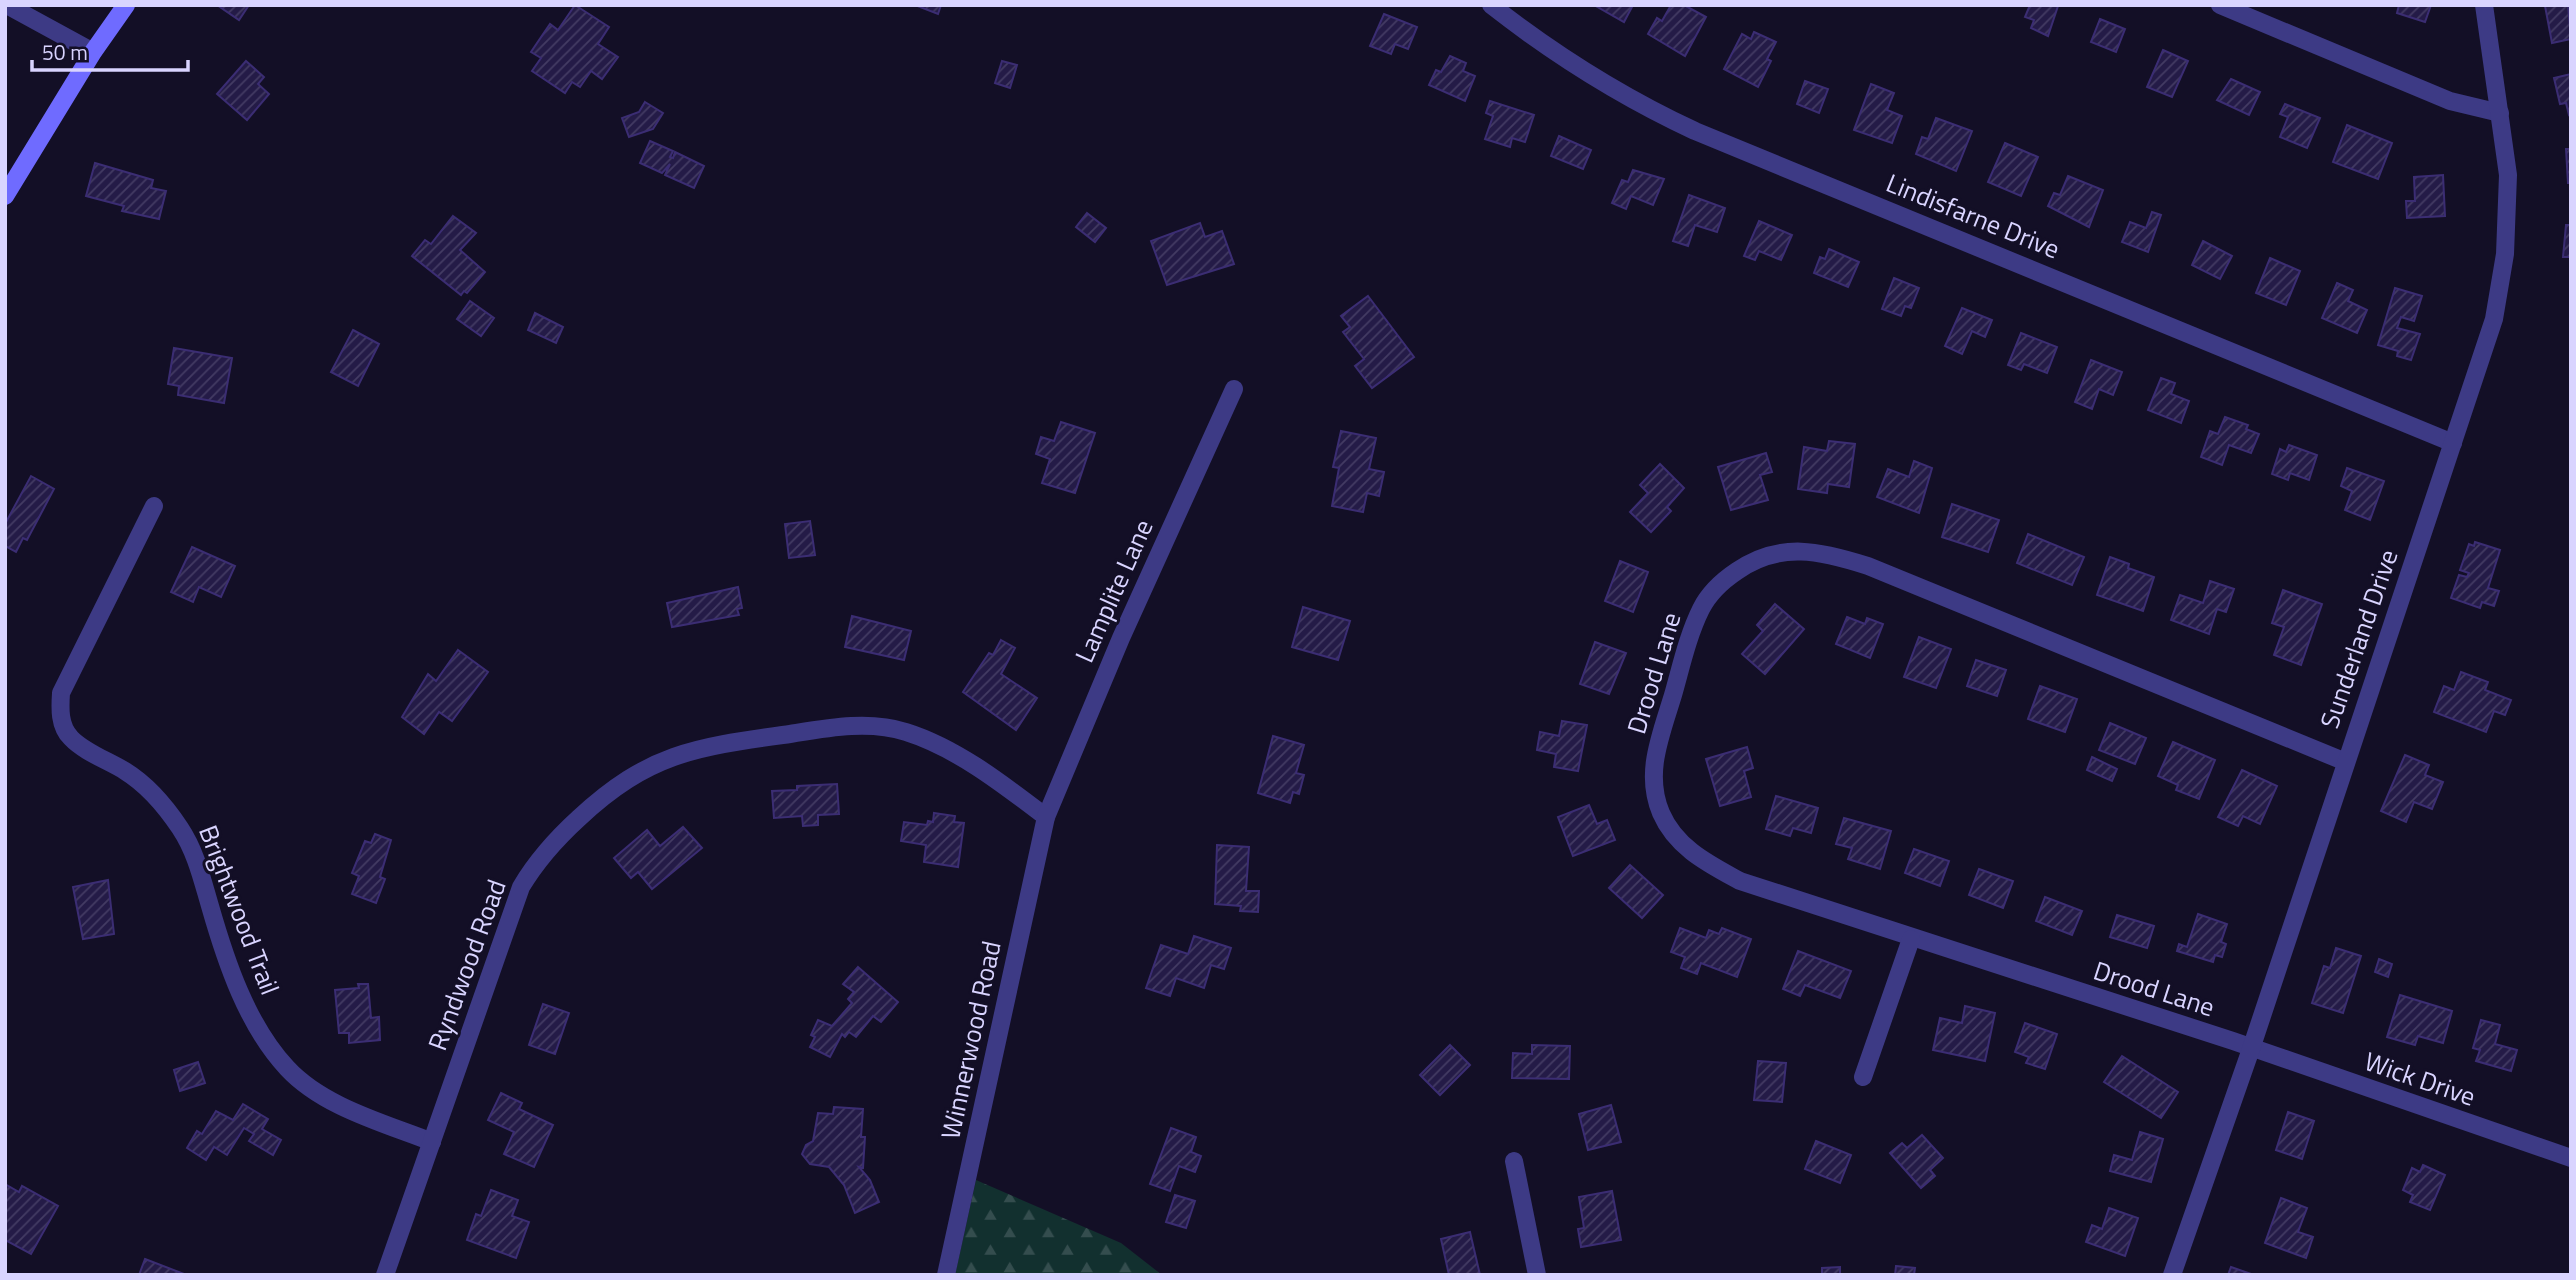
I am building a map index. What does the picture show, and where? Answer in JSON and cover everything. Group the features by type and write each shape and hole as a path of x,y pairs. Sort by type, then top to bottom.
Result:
{"street":[{"path":"7,5 93,52"},
{"path":"5,196 93,52 126,5"},
{"name":"Lindisfarne Drive","path":"1491,5 1524,32 1619,93 1695,131 2453,443"},
{"path":"2220,5 2450,101 2500,113"},
{"name":"Sunderland Drive","path":"2172,1275 2252,1049 2488,344 2501,286 2508,208 2506,155 2484,5"},
{"name":"Lamplite Lane","path":"1046,817 1121,638 1234,389"},
{"name":"Brightwood Trail","path":"154,506 61,692 63,724 71,738 128,773 170,813 187,838 202,875 227,958 247,1007 286,1068 307,1086 339,1105 432,1142"},
{"name":"Drood Lane","path":"2252,1049 1740,881 1684,847 1662,815 1652,783 1654,763 1700,611 1720,584 1763,555 1794,549 1811,550 1868,566 2346,762"},
{"name":"Ryndwood Road","path":"385,1275 521,887 552,843 608,792 635,773 662,760 720,744 842,727 875,726 904,731 926,740 981,771 1046,817"},
{"name":"Winnerwood Road","path":"946,1275 1046,817"},
{"path":"1863,1077 1911,939"},
{"name":"Wick Drive","path":"2252,1049 2571,1158"},
{"path":"1514,1161 1537,1275"}],"green space":[{"path":"976,1180 1121,1243 1162,1275 955,1275"}],"building":[{"path":"217,5 249,5 239,20"},
{"path":"575,5 609,27 598,44 618,57 602,79 591,71 580,87 572,82 565,93 532,71 541,58 531,52 550,24 558,30"},
{"path":"915,5 941,5 938,14"},
{"path":"1594,5 1633,5 1624,22"},
{"path":"1671,5 1684,5 1706,17 1685,56 1648,34 1657,18 1662,21"},
{"path":"2030,5 2058,6 2048,36 2031,28 2034,20 2025,17"},
{"path":"2399,5 2431,5 2425,22 2397,13"},
{"path":"2568,5 2571,39 2552,43 2545,6"},
{"path":"1384,14 1417,27 1408,49 1395,44 1391,54 1370,46"},
{"path":"2100,19 2125,29 2116,52 2091,42"},
{"path":"1754,32 1776,42 1767,59 1771,61 1758,87 1724,69 1742,34 1751,39"},
{"path":"2163,50 2188,61 2172,97 2147,87"},
{"path":"1450,56 1466,63 1463,71 1475,76 1465,101 1429,85 1436,70 1441,72"},
{"path":"246,61 264,77 258,84 269,94 247,120 217,94"},
{"path":"1002,61 1017,65 1010,88 995,83"},
{"path":"2571,74 2569,115 2566,103 2560,104 2554,78"},
{"path":"2231,79 2260,92 2249,115 2217,100"},
{"path":"1805,81 1828,89 1819,113 1797,104"},
{"path":"1871,84 1894,93 1887,110 1902,116 1892,143 1854,130"},
{"path":"1490,101 1534,115 1525,142 1512,138 1510,147 1485,139 1493,116 1486,113"},
{"path":"645,102 663,113 653,129 629,137 622,118 639,112"},
{"path":"2285,104 2320,118 2307,148 2280,137 2288,117 2280,114"},
{"path":"1936,118 1972,131 1956,171 1916,154 1922,137 1928,139"},
{"path":"2347,125 2392,143 2378,179 2333,162"},
{"path":"1559,136 1591,150 1583,169 1551,156"},
{"path":"650,141 673,151 670,157 673,158 675,152 704,166 694,188 665,175 670,164 662,173 640,163"},
{"path":"2005,143 2038,157 2021,196 1988,182"},
{"path":"2566,149 2571,149 2571,183 2568,183"},
{"path":"95,163 153,180 151,188 166,191 159,219 122,211 124,206 86,196"},
{"path":"1633,170 1664,179 1653,205 1631,196 1626,209 1612,203 1622,180 1628,182"},
{"path":"2443,175 2445,216 2407,218 2406,201 2415,201 2414,177"},
{"path":"2068,176 2103,190 2089,227 2048,206 2054,193 2060,195"},
{"path":"1689,195 1725,208 1717,232 1695,225 1688,246 1673,241"},
{"path":"2152,212 2161,215 2148,252 2122,242 2130,222 2146,228"},
{"path":"1087,213 1106,228 1095,242 1076,227"},
{"path":"453,216 476,233 460,250 485,272 467,293 464,291 461,295 412,256 425,240 431,244"},
{"path":"1759,221 1792,235 1781,260 1759,251 1755,260 1744,256"},
{"path":"1200,223 1205,237 1222,231 1234,264 1167,285 1151,241"},
{"path":"2566,225 2571,225 2571,257 2563,257"},
{"path":"2203,241 2232,256 2220,279 2192,265"},
{"path":"1829,249 1859,262 1848,287 1814,273 1820,257 1825,259"},
{"path":"2270,258 2300,271 2286,305 2256,293"},
{"path":"1894,278 1919,288 1911,308 1905,306 1901,316 1882,309"},
{"path":"2337,283 2353,290 2348,301 2367,310 2357,333 2322,318"},
{"path":"2395,288 2422,296 2414,321 2401,317 2397,328 2420,334 2411,360 2397,356 2398,351 2378,345"},
{"path":"1368,296 1414,357 1372,388 1355,366 1364,359 1343,332 1350,327 1341,316"},
{"path":"470,301 494,318 481,336 457,319"},
{"path":"1962,308 1992,320 1985,337 1972,331 1962,354 1945,346"},
{"path":"535,313 563,327 556,343 528,330"},
{"path":"353,330 379,344 358,386 331,372"},
{"path":"2021,333 2057,347 2047,373 2024,364 2021,370 2008,365"},
{"path":"174,348 232,358 224,403 178,395 179,386 168,384"},
{"path":"2091,360 2122,372 2113,395 2099,389 2092,409 2075,402"},
{"path":"2161,378 2175,383 2171,394 2189,401 2181,423 2148,410"},
{"path":"2225,417 2248,425 2246,429 2259,434 2251,453 2229,445 2222,465 2201,457 2210,431 2218,434"},
{"path":"1061,422 1095,433 1075,493 1042,483 1050,459 1036,454 1041,437 1054,441"},
{"path":"1341,431 1376,438 1369,469 1384,472 1379,496 1367,493 1363,512 1332,506 1339,468 1333,467"},
{"path":"1829,441 1855,444 1849,487 1828,484 1827,493 1798,489 1804,447 1827,451"},
{"path":"2289,445 2317,455 2309,480 2290,473 2288,480 2272,474 2280,449 2286,452"},
{"path":"1766,453 1772,472 1760,475 1768,500 1731,510 1718,467"},
{"path":"1914,461 1932,468 1919,513 1877,497 1888,469 1909,477"},
{"path":"1660,464 1684,488 1667,507 1671,511 1651,532 1630,512 1648,493 1640,485"},
{"path":"2347,468 2384,481 2370,520 2345,510 2352,491 2341,486"},
{"path":"31,476 54,489 27,540 23,538 16,552 5,546 5,524"},
{"path":"1952,504 1999,520 1988,552 1942,537"},
{"path":"810,521 815,555 789,558 785,524"},
{"path":"2028,534 2084,557 2072,585 2017,563"},
{"path":"2475,542 2500,550 2488,588 2499,591 2494,606 2482,602 2480,608 2451,598 2459,575 2467,577 2469,573 2460,570 2469,544 2474,546"},
{"path":"192,547 235,566 221,597 199,587 193,602 171,592"},
{"path":"2110,557 2129,564 2128,568 2154,577 2143,611 2097,595"},
{"path":"1620,561 1648,572 1633,612 1605,601"},
{"path":"2210,581 2234,589 2226,612 2217,609 2209,634 2171,620 2180,595 2203,603"},
{"path":"738,587 742,608 737,609 739,615 672,627 667,603"},
{"path":"2283,590 2322,604 2301,665 2274,655 2284,627 2272,623"},
{"path":"1775,604 1804,629 1765,674 1742,654 1763,631 1757,625"},
{"path":"1303,607 1350,621 1338,660 1292,647"},
{"path":"852,616 911,631 904,660 845,647"},
{"path":"1847,617 1865,624 1867,618 1883,624 1870,658 1836,644"},
{"path":"1919,637 1951,649 1936,688 1904,677"},
{"path":"1001,640 1015,648 1001,674 1037,698 1016,730 963,692 989,653 993,655"},
{"path":"1595,642 1626,653 1609,694 1580,684"},
{"path":"458,650 488,672 452,721 439,712 424,734 402,717 428,674 436,681"},
{"path":"1976,660 2006,670 1997,696 1967,686"},
{"path":"2461,672 2488,682 2485,690 2511,700 2505,715 2494,711 2486,732 2434,712 2444,686 2454,690"},
{"path":"2040,686 2077,699 2065,732 2028,719"},
{"path":"1562,721 1587,725 1578,771 1554,767 1556,754 1537,750 1540,732 1559,736"},
{"path":"2110,723 2146,738 2135,764 2099,750"},
{"path":"1273,736 1304,745 1296,773 1304,775 1299,794 1293,792 1290,803 1258,793"},
{"path":"2173,742 2215,760 2199,799 2176,790 2178,785 2158,776"},
{"path":"1747,747 1753,768 1744,771 1751,797 1720,806 1706,759"},
{"path":"2405,755 2429,765 2425,775 2443,782 2432,809 2414,802 2406,822 2381,811"},
{"path":"2092,757 2117,769 2112,781 2087,770"},
{"path":"2242,770 2277,786 2260,824 2243,816 2238,826 2218,817"},
{"path":"837,784 839,814 818,815 818,825 803,826 802,816 774,818 772,791 797,790 797,786"},
{"path":"1776,796 1818,808 1811,833 1793,828 1790,836 1766,829"},
{"path":"1589,805 1597,824 1607,820 1615,840 1573,856 1558,817"},
{"path":"934,813 955,816 954,822 964,823 958,867 924,862 926,845 901,841 904,822 927,825 928,821 933,822"},
{"path":"1844,818 1891,831 1880,869 1848,859 1852,848 1836,844"},
{"path":"683,827 702,848 652,889 638,872 631,878 614,858 647,830 660,846"},
{"path":"375,834 391,840 380,877 385,879 376,903 352,894 359,876 352,873 365,841 371,843"},
{"path":"1217,845 1249,847 1246,891 1259,891 1258,912 1240,911 1241,906 1215,904"},
{"path":"1914,849 1949,861 1940,886 1905,873"},
{"path":"1630,865 1663,895 1642,918 1609,888"},
{"path":"1979,869 2013,881 2003,908 1969,895"},
{"path":"108,880 114,934 83,939 73,887"},
{"path":"2045,897 2082,911 2072,935 2036,921"},
{"path":"2198,914 2227,924 2221,942 2226,944 2222,957 2215,955 2213,962 2177,951 2179,944 2187,947"},
{"path":"2117,915 2154,926 2147,948 2110,937"},
{"path":"1680,928 1706,938 1709,930 1719,934 1722,928 1751,939 1737,977 1701,963 1697,974 1681,968 1685,957 1671,952"},
{"path":"1194,936 1231,948 1224,969 1211,965 1204,988 1176,978 1170,996 1146,988 1161,945 1188,954"},
{"path":"2336,948 2361,956 2343,1013 2312,1003 2324,966 2330,968"},
{"path":"1798,951 1851,971 1840,998 1805,985 1800,996 1783,989"},
{"path":"2379,959 2392,964 2388,977 2375,972"},
{"path":"858,967 898,1002 881,1022 873,1016 856,1037 849,1032 845,1037 842,1034 830,1057 810,1047 815,1037 811,1035 818,1020 832,1026 852,1003 848,999 854,992 843,984"},
{"path":"358,984 368,984 371,1018 379,1017 380,1040 349,1043 349,1033 339,1033 335,990 359,988"},
{"path":"2400,995 2452,1011 2443,1043 2418,1036 2415,1045 2387,1037"},
{"path":"543,1004 569,1013 555,1054 529,1045"},
{"path":"1965,1006 1995,1013 1985,1061 1933,1050 1940,1018 1962,1023"},
{"path":"2481,1020 2500,1025 2495,1044 2517,1050 2511,1071 2476,1061 2480,1050 2473,1048"},
{"path":"2025,1023 2057,1034 2045,1069 2026,1063 2029,1057 2015,1052"},
{"path":"1450,1045 1470,1065 1440,1095 1420,1075"},
{"path":"1532,1045 1570,1046 1569,1079 1512,1078 1513,1053 1532,1054"},
{"path":"2122,1056 2178,1092 2161,1118 2104,1082"},
{"path":"1758,1061 1786,1063 1782,1102 1754,1100"},
{"path":"198,1062 205,1083 180,1091 174,1070"},
{"path":"501,1093 522,1103 519,1109 553,1125 534,1167 504,1154 514,1132 488,1120"},
{"path":"243,1104 268,1119 262,1129 281,1140 273,1155 249,1141 254,1134 244,1128 227,1155 214,1147 206,1160 187,1148 197,1131 202,1134 216,1111 233,1120"},
{"path":"1611,1105 1621,1142 1588,1150 1579,1114"},
{"path":"834,1107 863,1109 863,1168 859,1167 870,1180 879,1202 855,1213 844,1185 829,1167 810,1164 802,1154 806,1145 813,1141 818,1113 833,1114"},
{"path":"2288,1112 2314,1121 2302,1159 2276,1150"},
{"path":"1171,1128 1196,1137 1191,1152 1201,1156 1195,1172 1179,1166 1170,1191 1150,1184"},
{"path":"2140,1132 2163,1139 2151,1182 2110,1171 2114,1155 2132,1160"},
{"path":"1922,1135 1943,1158 1930,1170 1935,1176 1921,1188 1890,1153 1902,1143 1907,1148"},
{"path":"1816,1141 1851,1155 1840,1183 1805,1169"},
{"path":"2423,1165 2445,1175 2430,1210 2410,1202 2413,1195 2403,1190 2412,1168 2420,1172"},
{"path":"5,1184 19,1192 22,1186 58,1206 31,1254 5,1240"},
{"path":"491,1190 518,1200 512,1216 529,1222 516,1258 467,1240 476,1214 481,1216"},
{"path":"1612,1191 1621,1240 1581,1247 1578,1229 1584,1228 1579,1197"},
{"path":"1175,1195 1195,1201 1186,1228 1166,1222"},
{"path":"2281,1198 2307,1208 2298,1232 2313,1237 2306,1258 2265,1243"},
{"path":"2109,1208 2138,1218 2125,1256 2086,1242 2092,1225 2102,1229"},
{"path":"1470,1232 1480,1275 1449,1275 1441,1239"},
{"path":"145,1259 184,1274 184,1275 139,1275"},
{"path":"1896,1266 1915,1268 1914,1275 1895,1275"},
{"path":"1840,1267 1840,1275 1822,1275 1822,1268"},
{"path":"2231,1267 2254,1275 2228,1275"}]}
